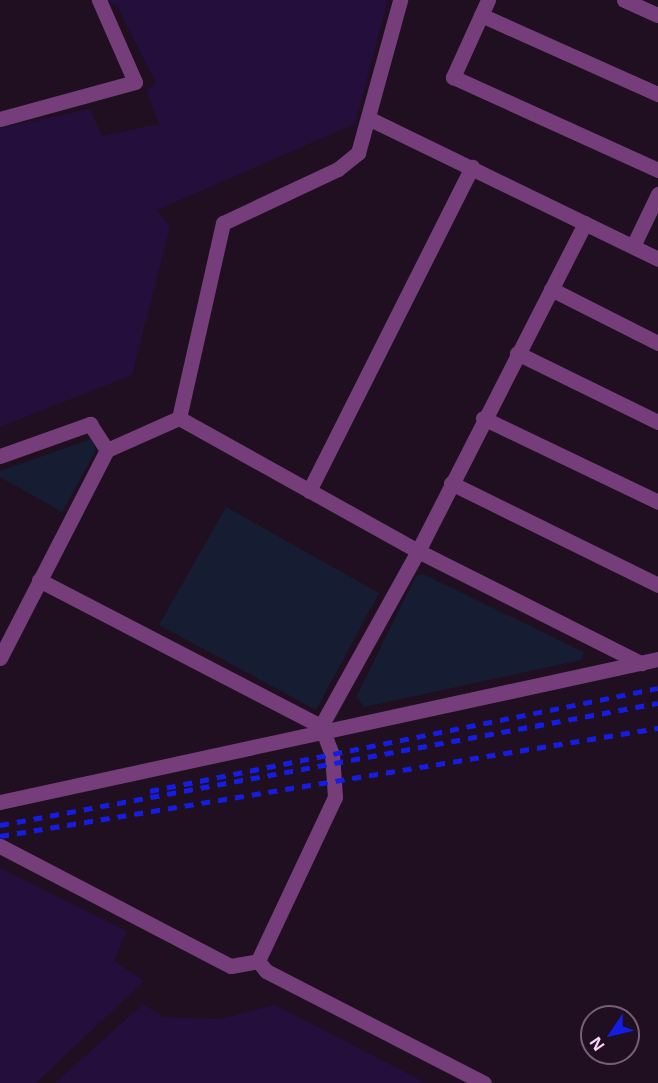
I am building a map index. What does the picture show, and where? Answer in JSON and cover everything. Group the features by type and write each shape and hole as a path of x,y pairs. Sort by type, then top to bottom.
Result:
{"street":[{"path":"0,119 135,82 99,0"},
{"path":"179,418 223,223 338,169 358,153 370,119 400,0"},
{"path":"488,0 453,77 658,170"},
{"path":"624,0 658,15"},
{"path":"482,15 658,94"},
{"path":"370,119 658,259"},
{"path":"309,491 472,167"},
{"path":"633,246 658,194"},
{"path":"484,1083 266,971 258,961 261,944 335,798 323,730 585,223"},
{"path":"551,289 658,343"},
{"path":"517,353 658,422"},
{"path":"0,658 107,450 179,418"},
{"path":"179,418 418,550 641,663"},
{"path":"483,418 658,502"},
{"path":"0,456 90,424 107,450"},
{"path":"451,483 658,585"},
{"path":"39,580 323,730"},
{"path":"0,802 658,659"},
{"path":"0,846 231,966 258,961"}],"shaded area":[{"path":"106,0 388,0 355,124 157,210 170,227 132,375 0,427 0,128 90,109 102,136 159,124 146,90 156,83 117,6"},
{"path":"91,439 96,450 62,512 0,477 0,471"},
{"path":"226,507 379,593 316,710 159,625"},
{"path":"423,574 584,652 581,660 364,707 356,697 416,576"},
{"path":"0,868 127,931 114,961 144,981 36,1083 0,1083"},
{"path":"143,1004 163,1017 220,1019 275,1005 426,1083 55,1083"}],"railway":[{"path":"150,791 658,688"},
{"path":"0,825 658,703"},
{"path":"0,836 658,728"}]}
